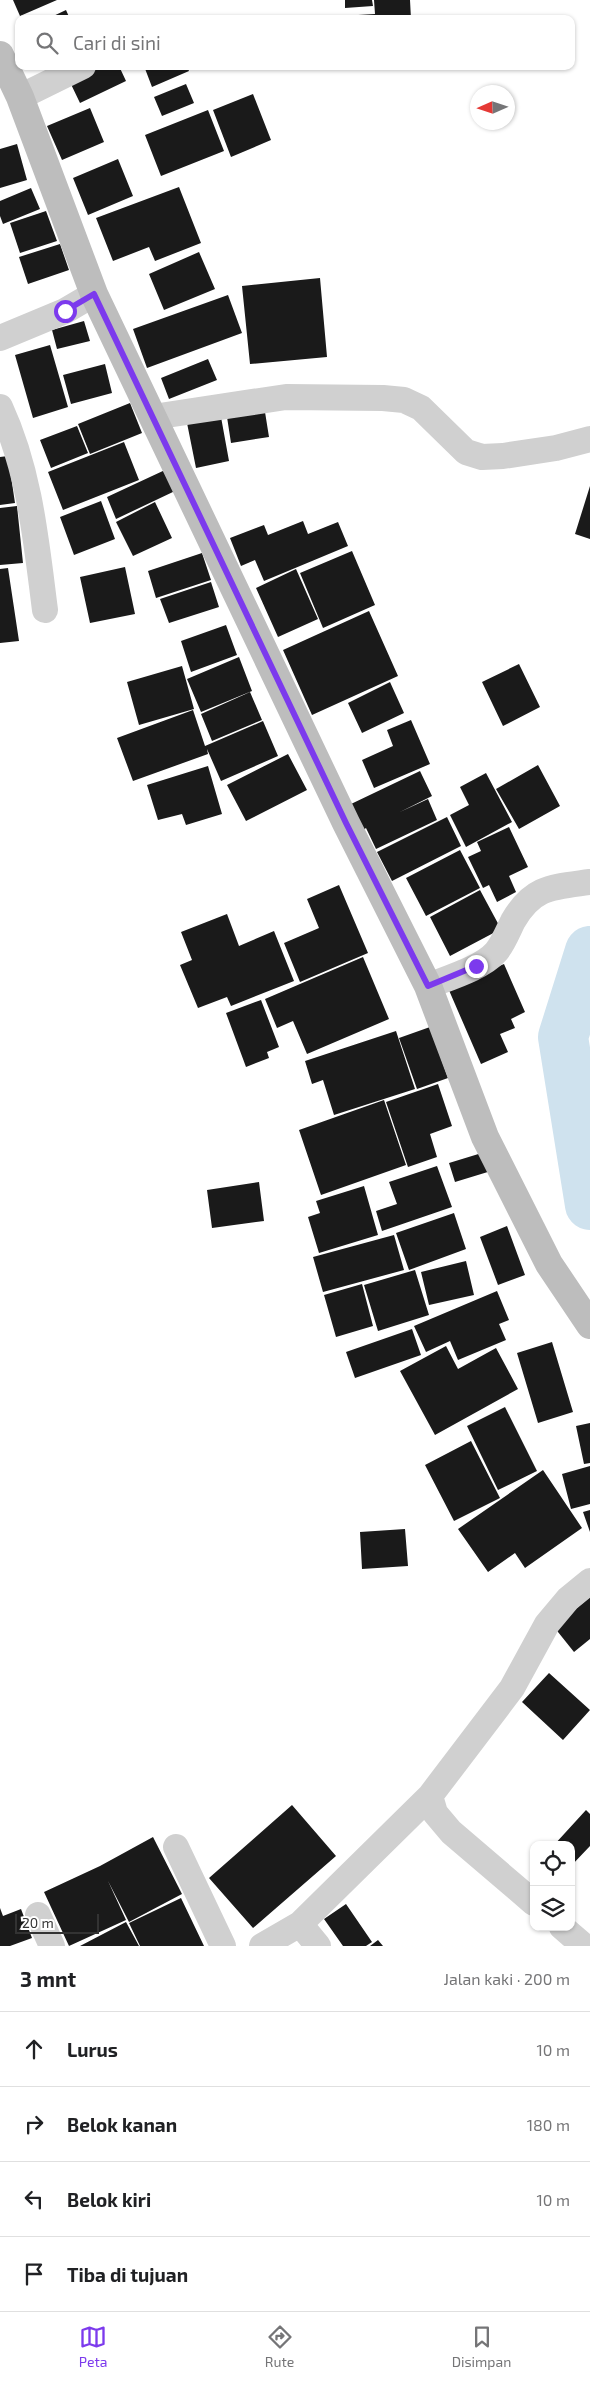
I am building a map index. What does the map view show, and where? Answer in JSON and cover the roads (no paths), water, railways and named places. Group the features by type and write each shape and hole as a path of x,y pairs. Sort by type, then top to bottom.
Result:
{"street":[{"path":"0,55 20,97 94,294 346,823 428,986 485,1137 549,1264 590,1324"},
{"path":"20,97 75,70"},
{"path":"0,338 65,311 94,294"},
{"path":"153,417 286,397 383,398 404,400 421,408 466,452 482,457 503,456 556,448 590,439"},
{"path":"0,407 13,434 31,502 45,610"},
{"path":"428,986 476,966 496,952 518,912 535,893 560,886 590,882"},
{"path":"262,1946 300,1924 430,1796 512,1688 547,1624 568,1599 590,1581"},
{"path":"430,1796 435,1813 451,1832 530,1900"},
{"path":"176,1847 223,1946"},
{"path":"38,1915 52,1946"},
{"path":"300,1924 318,1946"},
{"path":"567,1931 584,1946"}],"waterway":[{"path":"590,951 563,1037 590,1205"}]}
